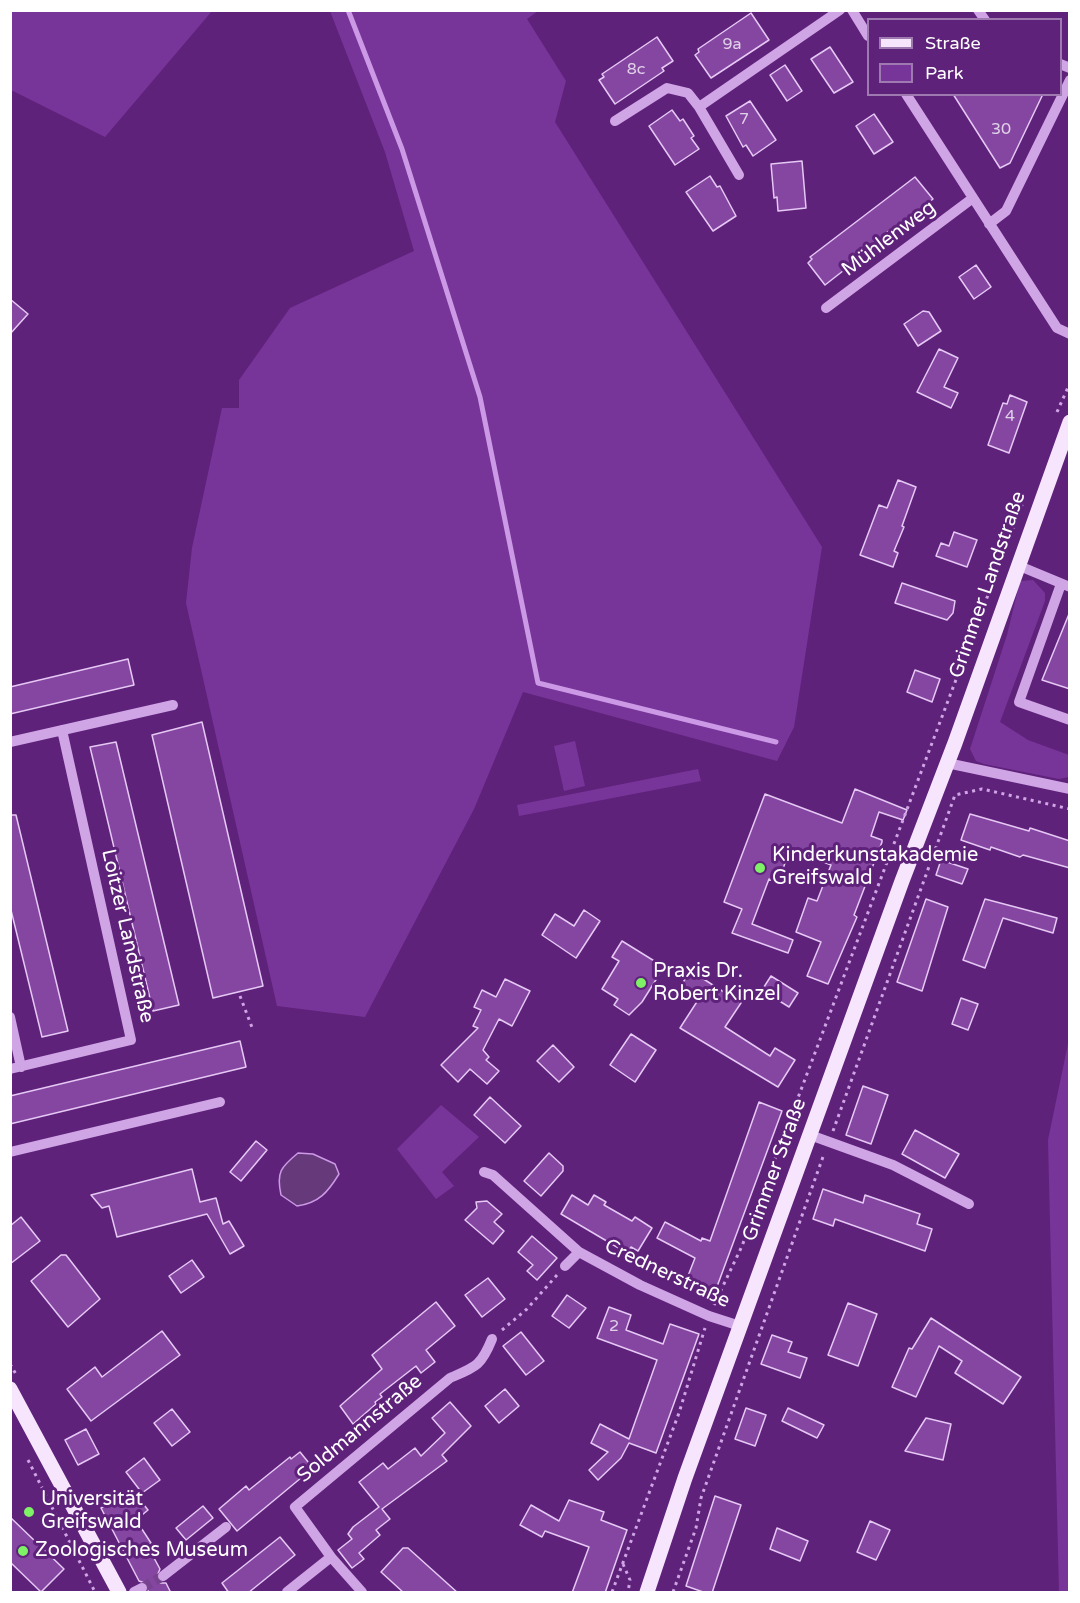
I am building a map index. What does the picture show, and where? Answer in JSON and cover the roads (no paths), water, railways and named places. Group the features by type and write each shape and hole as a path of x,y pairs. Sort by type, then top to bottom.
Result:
{"main road":[{"name":"Grimmer Landstraße","path":"947,763 1017,566 1062,420"},
{"name":"Grimmer Straße","path":"647,1593 669,1521 947,763"},
{"path":"10,1389 119,1593"}],"street":[{"path":"699,107 840,10"},
{"path":"852,10 867,34"},
{"path":"989,224 1006,211 1070,80"},
{"path":"615,121 667,88 688,93 699,107 739,175"},
{"path":"907,96 1058,328 1070,334"},
{"name":"Mühlenweg","path":"826,308 973,198"},
{"path":"1017,566 1065,585 1019,702 1070,720"},
{"path":"10,742 173,705"},
{"name":"Loitzer Landstraße","path":"10,1017 16,1068 131,1040 62,730"},
{"path":"947,763 1070,789"},
{"path":"10,1152 220,1102"},
{"path":"810,1135 830,1140 893,1165 969,1204"},
{"name":"Crednerstraße","path":"484,1172 493,1175 579,1252 709,1316 740,1326"},
{"name":"Crednerstraße","path":"565,1266 579,1252"},
{"name":"Soldmannstraße","path":"362,1593 331,1557 295,1507 450,1378 477,1367 484,1358 492,1339"},
{"path":"163,1576 226,1527"},
{"path":"287,1593 331,1557"},
{"path":"299,1583 307,1593"}],"waterway":[{"path":"348,10 402,149 480,397 538,683 776,742"}],"tunnel":[{"path":"142,1588 163,1576"}],"place":[{"name":"Kinderkunstakademie Greifswald","path":"760,868"},
{"name":"Praxis Dr. Robert Kinzel","path":"641,983"},
{"name":"Universität Greifswald","path":"29,1512"},
{"name":"Zoologisches Museum","path":"23,1551"}]}
